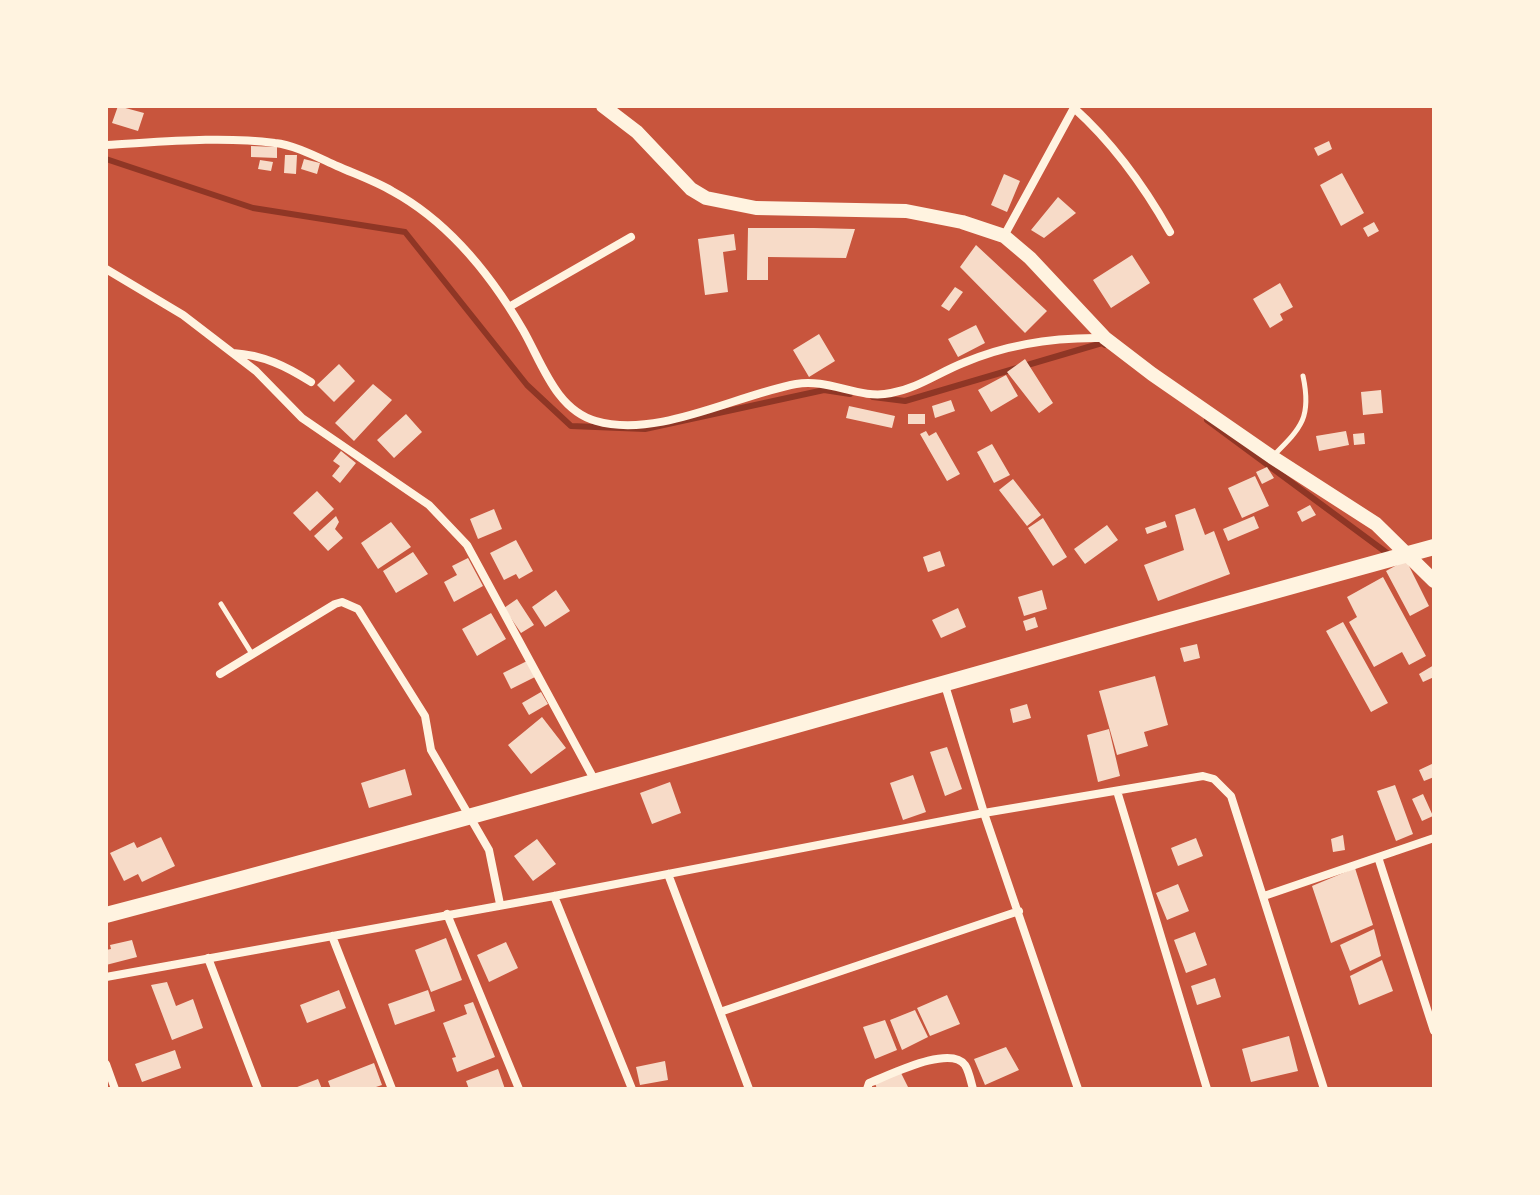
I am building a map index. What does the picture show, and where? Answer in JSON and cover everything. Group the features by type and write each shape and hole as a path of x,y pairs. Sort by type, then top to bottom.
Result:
{"main road":[{"path":"603,106 637,132 691,189 706,198 756,208 906,211 962,222 1004,236 1030,258 1105,338 1272,457 1376,524 1434,581"},
{"path":"106,915 595,782 943,682 1434,547"}],"street":[{"path":"1004,236 1075,107 1098,130 1149,195 1170,232"},
{"path":"106,145 202,141 278,143 393,191 439,223 468,252 509,307 566,404 582,416 598,422 618,424 670,418 797,384 824,382 862,393 886,394 912,388 963,362 1012,347 1068,337 1105,338"},
{"path":"509,307 631,237"},
{"path":"106,269 183,315 256,371 302,418 429,505 467,545 595,782"},
{"path":"233,353 253,355 281,364 311,382"},
{"path":"220,674 335,604 342,602 358,609 425,716 431,750 489,850 500,904"},
{"path":"943,682 1078,1089"},
{"path":"106,977 554,896 984,813 1203,776 1214,779 1231,796 1324,1089"},
{"path":"1117,791 1207,1089"},
{"path":"1264,896 1434,838"},
{"path":"1378,857 1434,1031"},
{"path":"668,874 749,1089"},
{"path":"554,896 632,1089"},
{"path":"720,1012 1019,911"},
{"path":"447,914 519,1089"},
{"path":"332,936 392,1089"},
{"path":"208,958 258,1089"},
{"path":"867,1089 869,1083 941,1056 955,1057 964,1064 973,1089"},
{"path":"106,1064 115,1089"}],"lane":[{"path":"1272,457 1302,425 1307,407 1303,376"},
{"path":"221,604 252,654"}],"building":[{"path":"118,106 144,113 138,131 112,123"},
{"path":"1329,141 1332,149 1318,156 1314,148"},
{"path":"251,146 277,147 277,158 251,157"},
{"path":"285,155 297,155 296,174 284,173"},
{"path":"304,159 320,163 317,174 301,169"},
{"path":"260,160 273,162 271,171 258,169"},
{"path":"1342,173 1364,213 1341,226 1320,185"},
{"path":"1004,174 1020,181 1007,212 991,205"},
{"path":"1058,197 1076,213 1044,238 1031,230"},
{"path":"1374,222 1379,231 1368,237 1363,228"},
{"path":"748,228 855,229 846,258 768,257 768,280 747,280"},
{"path":"734,234 736,250 723,252 728,292 705,295 698,239"},
{"path":"976,245 1047,311 1025,333 960,267"},
{"path":"1132,255 1150,283 1111,308 1093,280"},
{"path":"1280,283 1293,307 1280,314 1283,320 1270,328 1253,299"},
{"path":"955,287 963,292 949,311 941,306"},
{"path":"976,325 985,343 958,357 948,339"},
{"path":"819,334 835,361 809,377 793,350"},
{"path":"1025,359 1053,403 1039,413 1007,372"},
{"path":"339,364 355,381 334,402 317,385"},
{"path":"1006,375 1018,396 991,412 978,390"},
{"path":"373,384 392,400 354,441 335,423"},
{"path":"1381,390 1383,413 1363,415 1361,392"},
{"path":"951,400 955,411 935,418 932,406"},
{"path":"849,406 895,416 892,428 846,418"},
{"path":"406,414 422,432 394,458 377,440"},
{"path":"908,414 925,414 925,424 908,424"},
{"path":"926,431 929,436 936,432 960,474 947,481 920,434"},
{"path":"1346,431 1349,445 1319,451 1316,436"},
{"path":"1364,433 1365,444 1354,445 1353,434"},
{"path":"992,444 1010,475 994,483 977,452"},
{"path":"341,451 356,463 340,483 332,476 340,466 333,461"},
{"path":"1267,467 1274,478 1262,484 1256,472"},
{"path":"1255,476 1269,506 1242,518 1228,488"},
{"path":"1013,479 1041,515 1027,526 999,490"},
{"path":"317,491 334,509 310,531 293,513"},
{"path":"1310,505 1316,515 1302,522 1297,512"},
{"path":"1195,508 1205,535 1214,531 1230,574 1158,601 1144,565 1184,550 1175,515"},
{"path":"494,509 502,529 478,539 470,519"},
{"path":"336,516 339,522 335,529 343,538 328,551 314,536"},
{"path":"1254,516 1259,528 1228,541 1223,529"},
{"path":"1043,518 1067,557 1053,566 1028,528"},
{"path":"1165,521 1167,527 1147,534 1145,528"},
{"path":"391,522 411,547 378,569 361,543"},
{"path":"1107,525 1118,540 1085,564 1074,549"},
{"path":"516,540 533,571 519,579 516,574 504,580 490,553"},
{"path":"940,551 945,566 928,572 923,557"},
{"path":"413,552 428,574 396,593 383,571"},
{"path":"468,558 483,586 454,602 444,582 457,575 452,566"},
{"path":"1406,560 1429,606 1410,616 1386,571"},
{"path":"1383,577 1426,656 1409,665 1402,652 1374,667 1349,622 1357,617 1347,597"},
{"path":"556,590 570,611 545,627 532,607"},
{"path":"1042,590 1047,609 1024,616 1018,597"},
{"path":"517,599 534,625 521,633 504,608"},
{"path":"958,608 966,627 941,638 932,620"},
{"path":"491,613 506,639 477,656 462,629"},
{"path":"1035,617 1038,627 1026,631 1023,621"},
{"path":"1343,622 1388,703 1371,712 1326,631"},
{"path":"1197,644 1200,658 1184,662 1180,648"},
{"path":"527,661 535,677 511,689 503,673"},
{"path":"1434,665 1434,677 1423,682 1419,674"},
{"path":"1155,676 1168,725 1144,732 1148,746 1117,755 1099,691"},
{"path":"541,692 548,704 529,715 522,703"},
{"path":"1027,704 1031,718 1013,723 1010,709"},
{"path":"542,717 566,748 531,774 508,745"},
{"path":"1109,729 1120,776 1098,782 1087,735"},
{"path":"947,747 962,789 945,796 930,752"},
{"path":"1434,763 1434,777 1424,781 1419,770"},
{"path":"405,769 412,795 369,808 361,783"},
{"path":"913,775 926,812 903,820 890,783"},
{"path":"670,782 681,813 652,824 640,793"},
{"path":"1395,785 1413,834 1396,841 1377,791"},
{"path":"1423,794 1433,816 1422,821 1412,799"},
{"path":"1343,835 1345,850 1333,852 1331,839"},
{"path":"161,837 175,866 142,882 138,874 124,881 110,853 134,842 137,848"},
{"path":"1196,838 1203,856 1178,866 1171,848"},
{"path":"537,839 556,864 533,881 514,856"},
{"path":"1355,868 1373,925 1331,943 1312,886"},
{"path":"1178,884 1189,911 1167,920 1156,893"},
{"path":"1374,929 1381,956 1350,971 1340,945"},
{"path":"1195,932 1207,965 1186,973 1174,940"},
{"path":"446,938 462,980 431,992 415,950"},
{"path":"132,940 137,957 106,965 106,950 111,949 110,945"},
{"path":"506,942 518,968 489,982 477,955"},
{"path":"1382,960 1393,991 1359,1005 1350,976"},
{"path":"1215,978 1221,997 1197,1005 1191,986"},
{"path":"167,982 176,1006 193,999 203,1028 172,1040 151,985"},
{"path":"339,990 346,1008 307,1023 300,1005"},
{"path":"428,990 435,1011 395,1025 388,1004"},
{"path":"947,995 960,1024 930,1036 917,1008"},
{"path":"473,1002 495,1057 457,1072 452,1058 456,1057 443,1023 467,1014 464,1005"},
{"path":"915,1010 928,1037 902,1050 890,1020"},
{"path":"885,1020 897,1050 875,1059 863,1027"},
{"path":"1289,1036 1298,1071 1251,1082 1242,1049"},
{"path":"1006,1047 1019,1070 985,1085 974,1059"},
{"path":"175,1050 181,1068 142,1082 135,1064"},
{"path":"665,1061 668,1080 640,1085 636,1067"},
{"path":"374,1063 382,1085 370,1089 331,1089 328,1081"},
{"path":"498,1069 505,1089 469,1089 466,1081"},
{"path":"901,1073 909,1089 877,1089 875,1083"},
{"path":"318,1079 322,1089 292,1089"}],"waterway":[{"path":"106,159 253,208 405,232 527,385 571,426 645,429 824,390 850,394"},
{"path":"873,397 905,401 1102,343 1105,345"},
{"path":"1207,420 1387,553"}]}
